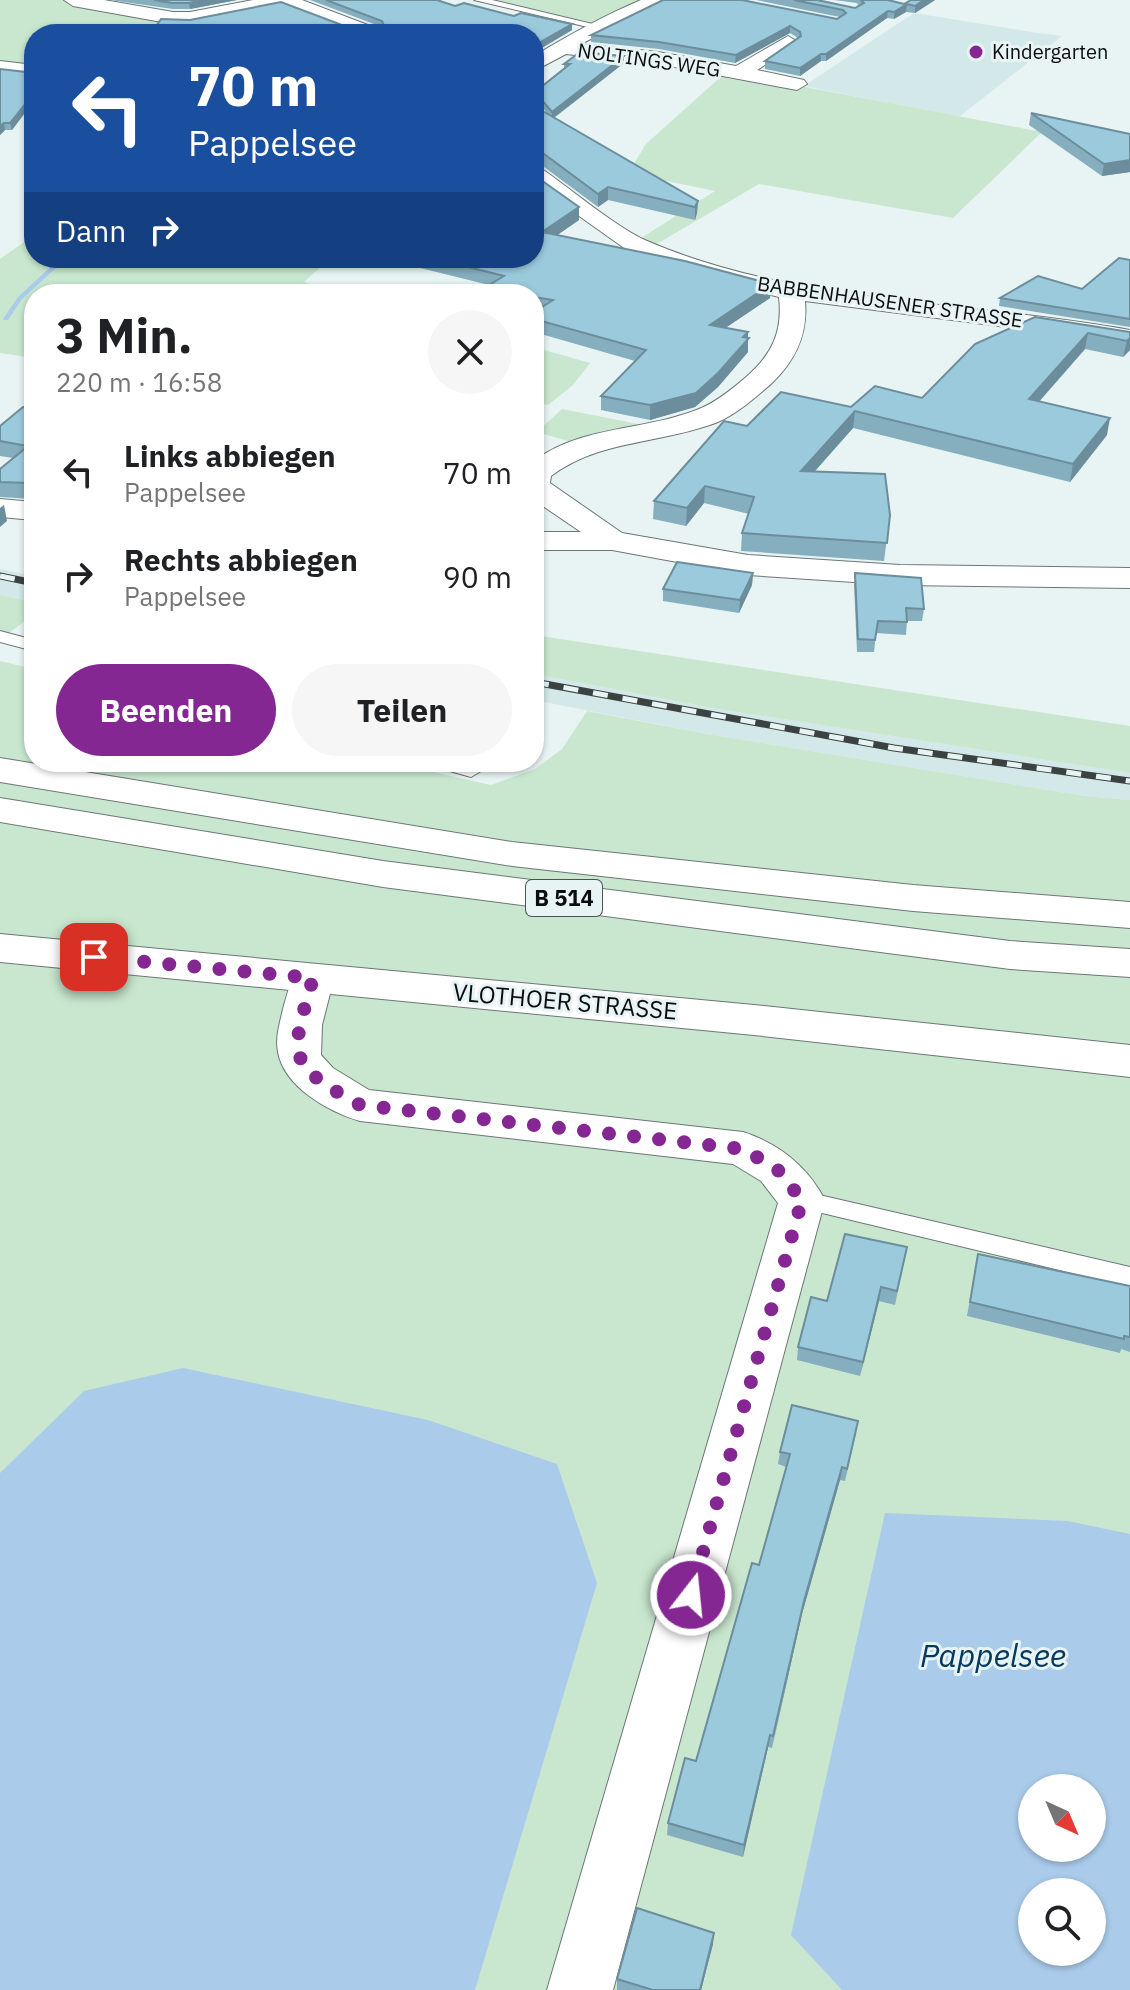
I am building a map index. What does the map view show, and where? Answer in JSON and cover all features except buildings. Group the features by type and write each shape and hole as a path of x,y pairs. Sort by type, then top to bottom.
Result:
{"main road":[{"name":"B 514","path":"0,770 512,854 913,898 1130,915"},
{"name":"B 514","path":"0,810 383,874 1010,955 1130,963"},
{"name":"VLOTHOER STRASSE","path":"0,948 754,1020 1130,1061"}],"street":[{"path":"73,0 173,18 190,18 283,0 347,24"},
{"path":"544,57 596,26 657,0"},
{"name":"NOLTINGS WEG","path":"739,73 788,42"},
{"name":"NOLTINGS WEG","path":"560,47 658,58 797,84"},
{"path":"0,67 24,70"},
{"name":"BABBENHAUSENER STRASSE","path":"544,185 636,245 714,273 791,292 1076,328 1130,338"},
{"path":"544,467 581,446 701,419 733,402 785,354 793,336 795,315 791,292"},
{"path":"544,493 593,523 612,541"},
{"path":"0,508 24,510"},
{"path":"544,541 612,541 748,565 900,575 1130,578"},
{"path":"313,978 296,1039 300,1062 328,1087 360,1105 743,1149 777,1169 802,1200 580,1990"}],"lane":[{"path":"479,0 596,26"},
{"path":"0,636 24,643"},
{"path":"802,1200 1130,1277"}],"shaded area":[{"path":"914,13 1062,36 959,117 804,86"},
{"path":"0,569 24,574 24,600 0,595"},
{"path":"544,676 718,709 1130,773 1130,800 1085,796 707,734 544,702"}],"green space":[{"path":"0,0 86,0 198,24 24,24 24,75 0,92"},
{"path":"489,0 649,0 595,23"},
{"path":"726,72 1042,132 953,218 759,184 650,248 638,240 715,191 628,173 646,144"},
{"path":"24,242 24,268 320,268 304,282 311,284 24,284 24,357 0,353 0,259"},
{"path":"544,350 590,363 573,385 548,405 544,404"},
{"path":"562,409 654,427 571,442 544,434 544,426"},
{"path":"0,595 24,600 24,622 0,640"},
{"path":"544,637 1130,726 1130,773 718,709 544,676"},
{"path":"0,661 24,667 24,772 433,772 491,785 527,772 544,772 544,762 562,749 587,711 707,734 1085,796 1130,800 1130,1990 0,1990"}],"water":[{"path":"183,1368 428,1420 557,1464 597,1583 475,1990 0,1990 0,1473 84,1391"},
{"name":"Pappelsee","path":"885,1513 1068,1521 1130,1534 1130,1990 842,1990 791,1935"}],"waterway":[{"path":"35,284 53,268"},
{"path":"6,319 24,294"}],"railway":[{"path":"0,576 24,581"},
{"path":"544,684 894,748 1130,781"}],"place":[{"name":"Kindergarten","path":"976,52"}],"route":[{"path":"94,957 313,978 296,1039 300,1062 328,1087 360,1105 743,1149 777,1169 802,1200 691,1595"}]}
